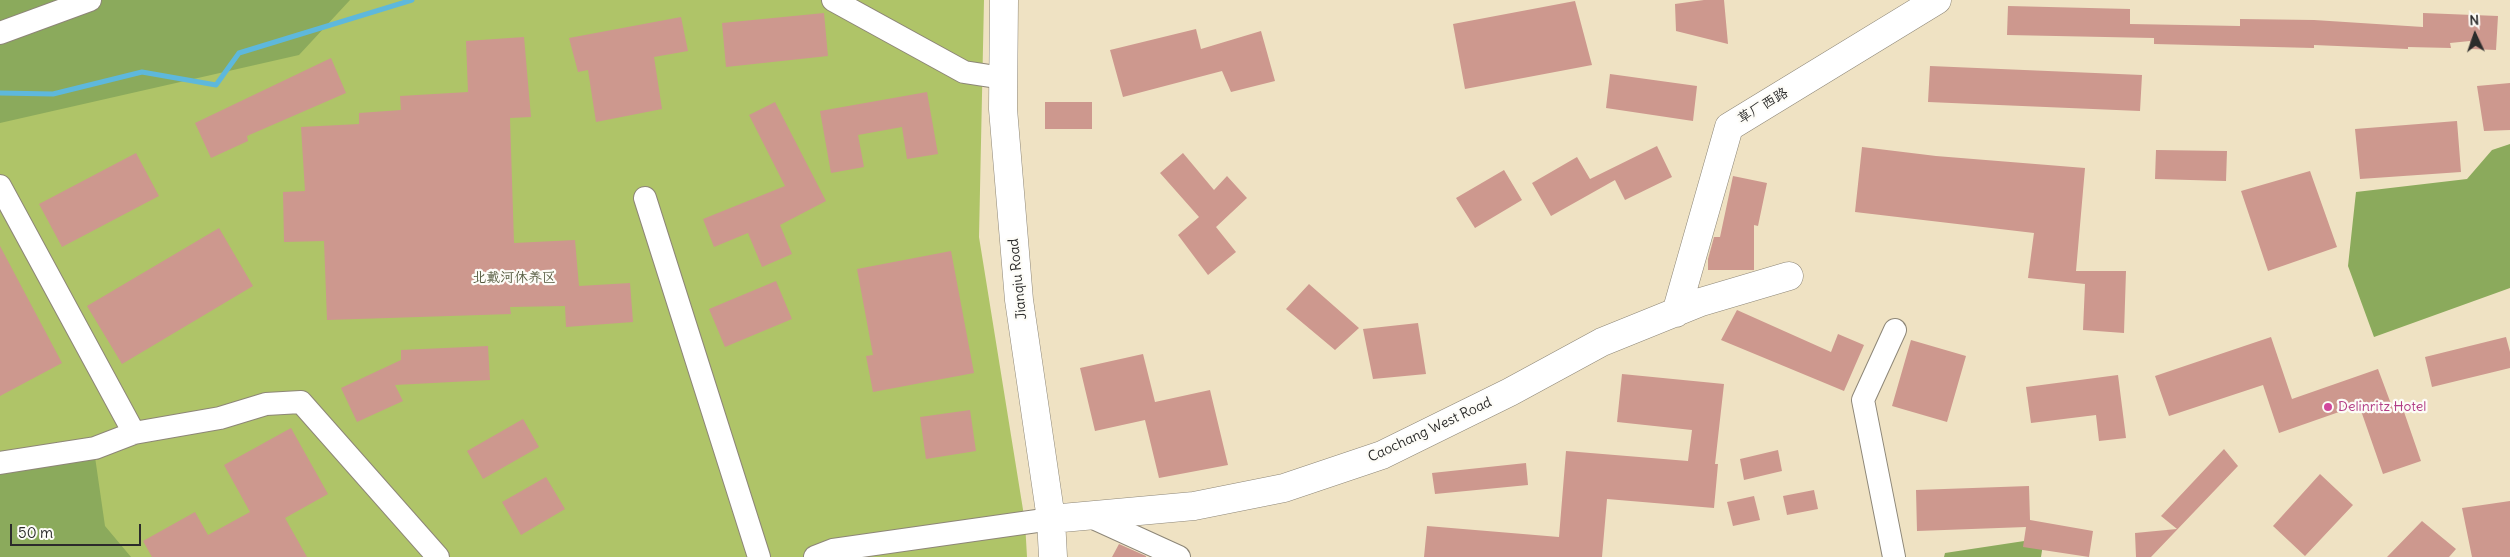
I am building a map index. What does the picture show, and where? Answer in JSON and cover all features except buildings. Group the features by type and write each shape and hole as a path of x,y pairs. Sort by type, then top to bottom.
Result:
{"main road":[{"name":"Jianqiu Road","path":"1004,0 1003,109 1020,300 1051,519 1053,557"},
{"name":"草厂西路","path":"1676,313 1729,127 1937,0"},
{"name":"Caochang West Road","path":"1051,519 1194,506 1275,490 1382,455 1510,392 1602,342 1701,302 1789,276"}],"street":[{"path":"0,33 90,0"},
{"path":"833,0 964,72 1004,78"},
{"path":"0,186 134,433"},
{"path":"644,198 759,557"},
{"path":"1894,557 1863,400 1896,330"},
{"path":"0,463 95,448 134,433 220,418 266,404 301,402 438,557"},
{"path":"1089,516 1179,557"},
{"path":"827,555 1051,519"}],"green space":[{"name":"北戴河休养区","path":"0,0 984,0 979,237 1025,522 1027,557 0,557"},
{"path":"0,0 350,0 299,55 0,123"},
{"path":"2510,144 2510,288 2374,337 2348,266 2356,192 2467,179 2492,150"},
{"path":"95,457 105,526 131,557 0,557 0,469"},
{"path":"2044,538 2041,557 1944,557 1945,553"}],"waterway":[{"path":"0,93 53,94 142,72 216,85 239,53 412,0"}],"place":[{"name":"Delinritz Hotel","path":"2328,407"}]}
